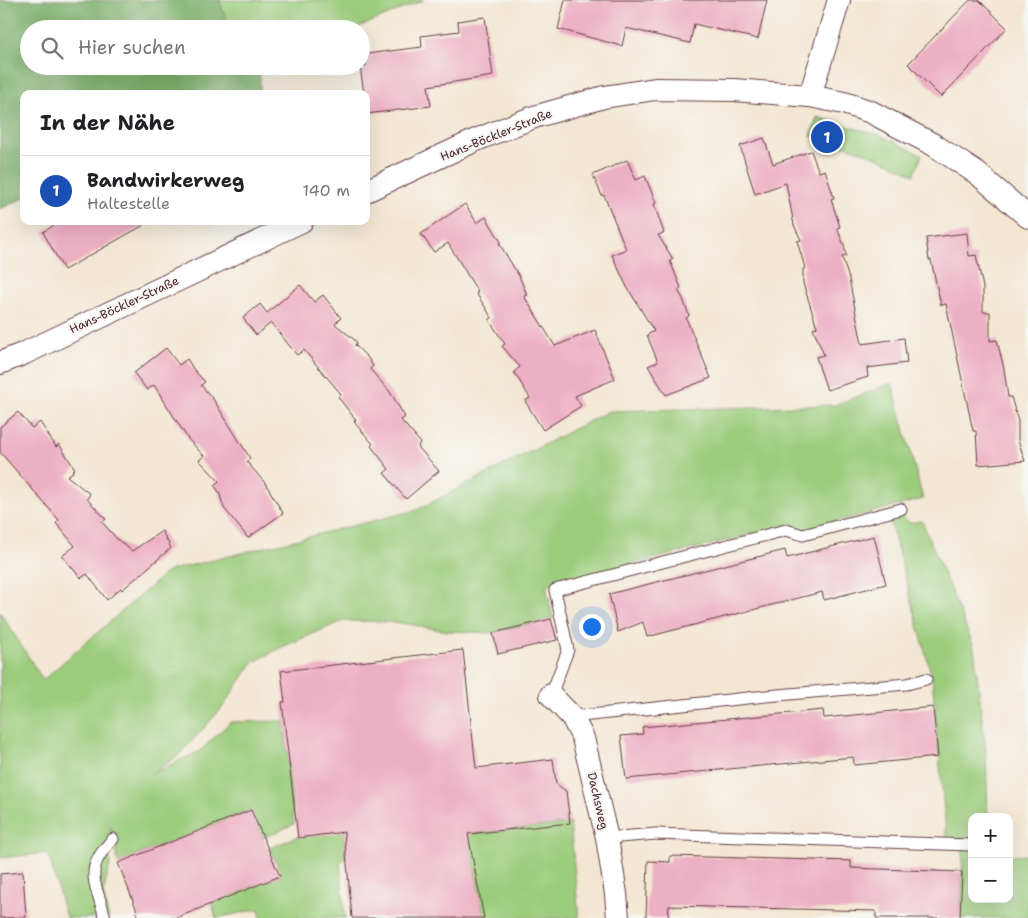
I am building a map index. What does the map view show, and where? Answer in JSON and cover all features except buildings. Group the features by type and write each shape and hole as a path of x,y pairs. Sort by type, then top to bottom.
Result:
{"street":[{"path":"810,96 839,0"},
{"name":"Hans-Böckler-Straße","path":"370,189 476,140 534,117 604,97 655,89 734,90 810,96 844,103 871,112 934,145 978,174 1028,217"},
{"name":"Hans-Böckler-Straße","path":"0,363 294,225"},
{"name":"Dachsweg","path":"551,695 572,717 583,738 607,838 618,918"}],"lane":[{"path":"551,695 568,650 555,590 786,530 803,535 901,509"},
{"path":"572,717 766,696 907,684 926,679"},
{"path":"607,838 656,834 968,845"},
{"path":"105,918 94,880 94,867 100,852 113,839"}],"green space":[{"path":"0,0 219,0 227,20 20,20 20,75 260,75 260,90 20,90 20,200 0,209"},
{"path":"219,0 424,0 370,22 370,20 227,20"},
{"path":"817,117 882,136 922,155 914,175 864,152 811,136"},
{"path":"892,383 923,499 803,530 785,526 546,586 553,619 489,633 447,631 395,622 343,621 282,647 252,663 222,708 178,756 149,775 200,751 230,722 284,721 294,824 263,838 250,810 118,863 111,827 109,832 110,864 103,894 109,918 66,918 48,853 0,858 0,612 43,680 168,571 417,510 609,411 835,405"},
{"path":"898,514 910,523 922,521 974,647 986,752 988,813 968,813 968,903 1013,903 1013,856 1028,855 1028,918 961,918 963,845 947,844 932,677 889,517"},
{"path":"570,823 579,918 484,918 475,869 440,875 466,830 472,834"},
{"path":"343,827 346,858 340,863 345,918 261,918 259,909 216,918 212,903 282,875 270,848 296,837 326,834"}],"place":[{"name":"Bandwirkerweg","path":"827,137"}]}
